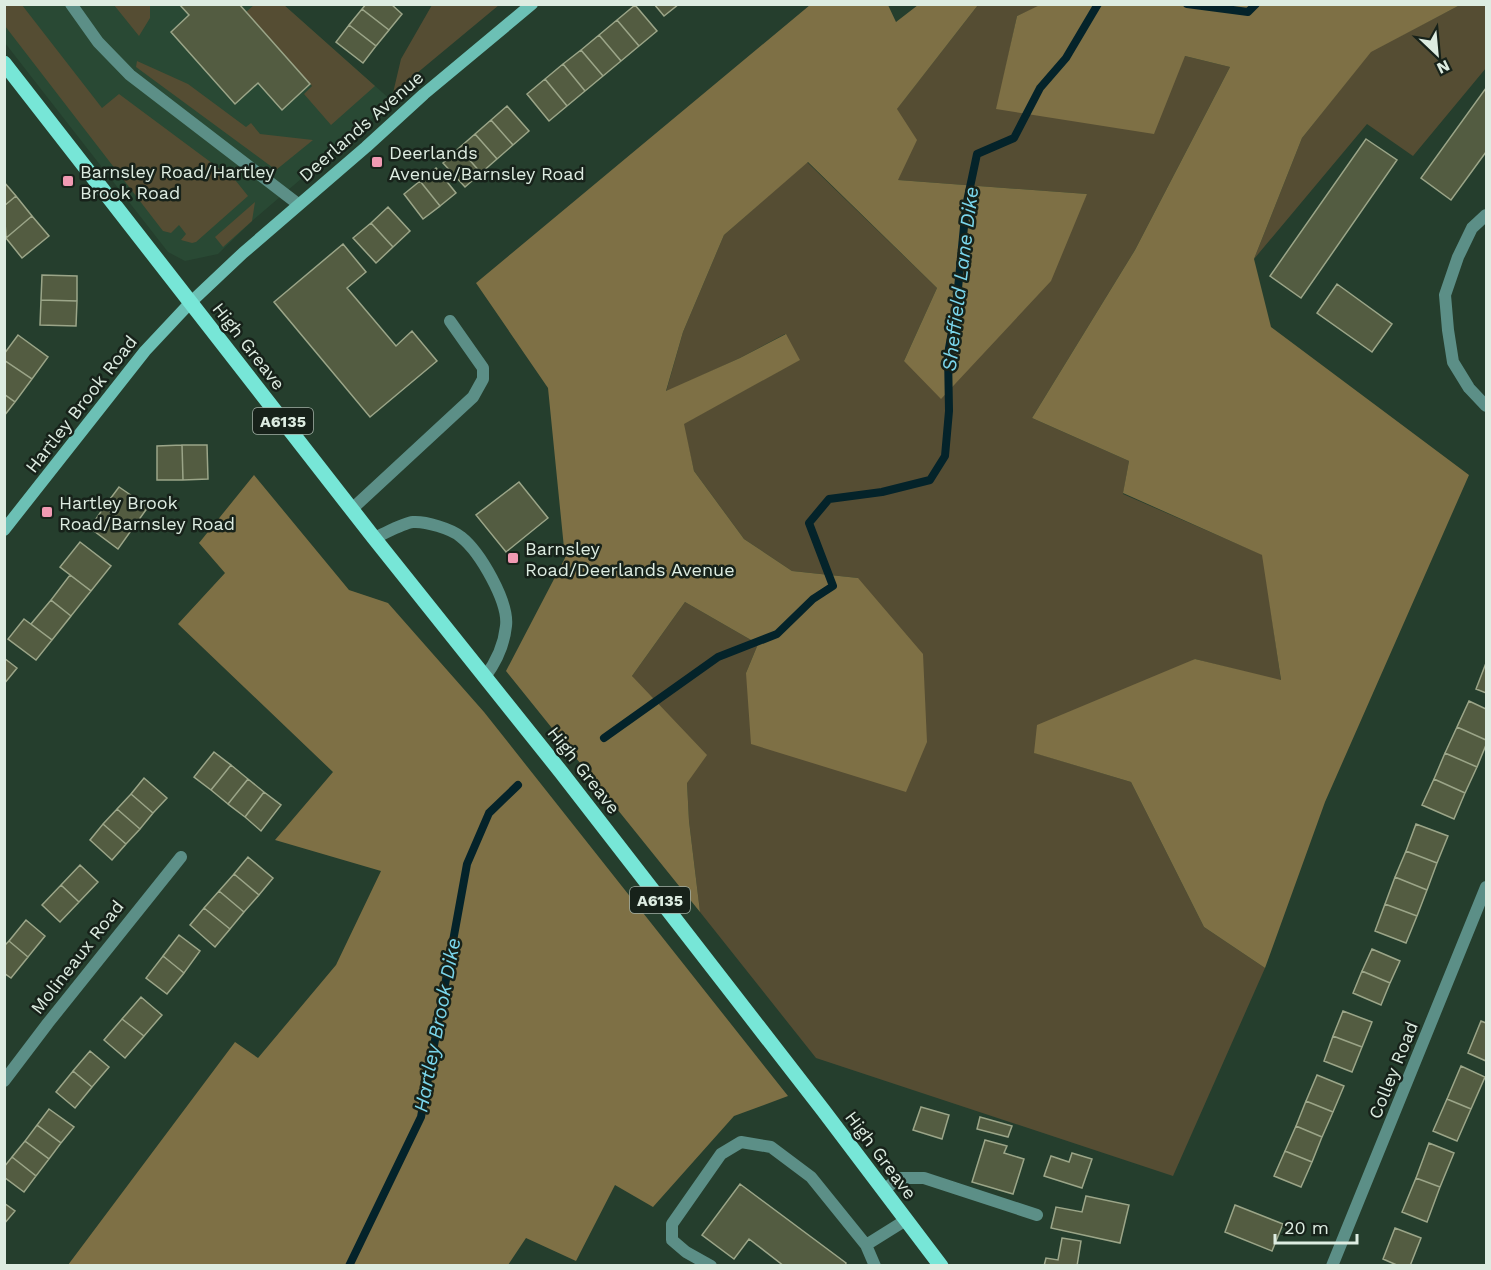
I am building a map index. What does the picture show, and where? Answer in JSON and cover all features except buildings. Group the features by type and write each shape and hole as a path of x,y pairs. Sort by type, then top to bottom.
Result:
{"main road":[{"name":"A6135","path":"4,63 190,303"},
{"name":"High Greave","path":"190,303 568,782 941,1266"}],"street":[{"path":"71,4 98,42 130,75 298,204"},
{"name":"Deerlands Avenue","path":"190,303 228,266 366,147 423,94 532,4"},
{"path":"1486,215 1472,228 1444,295 1453,362 1469,388 1486,406"},
{"name":"Hartley Brook Road","path":"4,530 145,351 190,303"},
{"path":"352,509 473,397 483,379 483,368 450,321"},
{"path":"374,538 412,522 438,526 461,536 482,560 498,589 507,625 498,659 485,677"},
{"name":"Molineaux Road","path":"4,1081 181,856"},
{"name":"Colley Road","path":"1332,1266 1486,887"},
{"path":"711,1266 686,1252 672,1240 672,1224 721,1154 741,1142 771,1147 811,1177 866,1245 875,1266"},
{"path":"884,1190 899,1178 924,1178 1037,1215"},
{"path":"866,1245 906,1220"}],"shaded area":[{"path":"5,4 22,5 102,108 119,94 236,181 248,196 196,242 181,240 186,234 179,225 171,233 163,231 5,26"},
{"path":"1042,4 1460,5 1371,52 1302,138 1254,259 1271,327 1469,475 1325,802 1265,968 1204,927 1131,782 1034,753 1037,725 1195,659 1281,680 1262,555 1123,493 1129,461 1032,418 1135,250 1230,67 1185,56 1154,134 996,109 1017,16"},
{"path":"5,5 284,5 392,101 252,221 218,254 185,261 168,252 5,43"},
{"path":"114,5 150,5 150,18 139,36"},
{"path":"254,5 284,5 375,86 331,125 304,94 312,86 246,12"},
{"path":"432,5 499,5 393,93 401,59"},
{"path":"810,5 888,5 896,22 918,5 978,5 897,109 917,140 898,180 1087,194 1051,281 941,399 904,361 937,288 808,162 724,235 683,332 666,391 740,358 786,334 800,360 684,424 694,471 744,539 792,571 858,578 923,654 927,742 906,792 751,744 746,673 758,644 685,602 632,676 707,755 687,783 689,821 700,912 506,671 565,558 548,388 476,283"},
{"path":"978,5 1042,5 1017,16 997,109 1185,56 1230,67 1135,250 1032,418 1129,461 1123,494 1263,555 1281,681 1195,659 1035,753 1131,782 1204,927 1265,968 1173,1176 816,1058 700,912 689,821 687,783 632,676 685,602 758,644 746,673 858,578 792,571 744,539 694,471 683,424 799,360 785,334 740,358 666,392 683,332 724,235 807,162 937,288 904,361 1087,194 898,180 896,110"},
{"path":"1460,5 1486,5 1486,68 1413,156 1367,124 1254,259 1302,138 1371,51"},
{"path":"137,61 188,84 246,127 251,123 260,134 313,140 276,170 136,67"},
{"path":"255,202 252,221 223,247 215,237"},
{"path":"254,475 349,590 388,603 484,712 788,1096 734,1116 653,1207 615,1185 576,1261 526,1238 508,1265 68,1265 235,1042 258,1058 336,965 381,871 275,840 333,772 178,624 225,573 199,543"}],"waterway":[{"name":"Sheffield Lane Dike","path":"604,738 718,657 777,634 813,599 833,586 809,523 829,499 882,492 930,480 945,456 949,411 948,354 956,309 966,206 977,154 1014,138 1040,88 1066,58 1098,4"},
{"name":"Sheffield Lane Dike","path":"1187,4 1248,12 1256,4"},
{"name":"Hartley Brook Dike","path":"349,1266 421,1117 467,864 489,813 518,785"}],"place":[{"name":"Deerlands Avenue/Barnsley Road","path":"377,162"},
{"name":"Barnsley Road/Hartley Brook Road","path":"68,181"},
{"name":"Hartley Brook Road/Barnsley Road","path":"47,512"},
{"name":"Barnsley Road/Deerlands Avenue","path":"513,558"}]}
